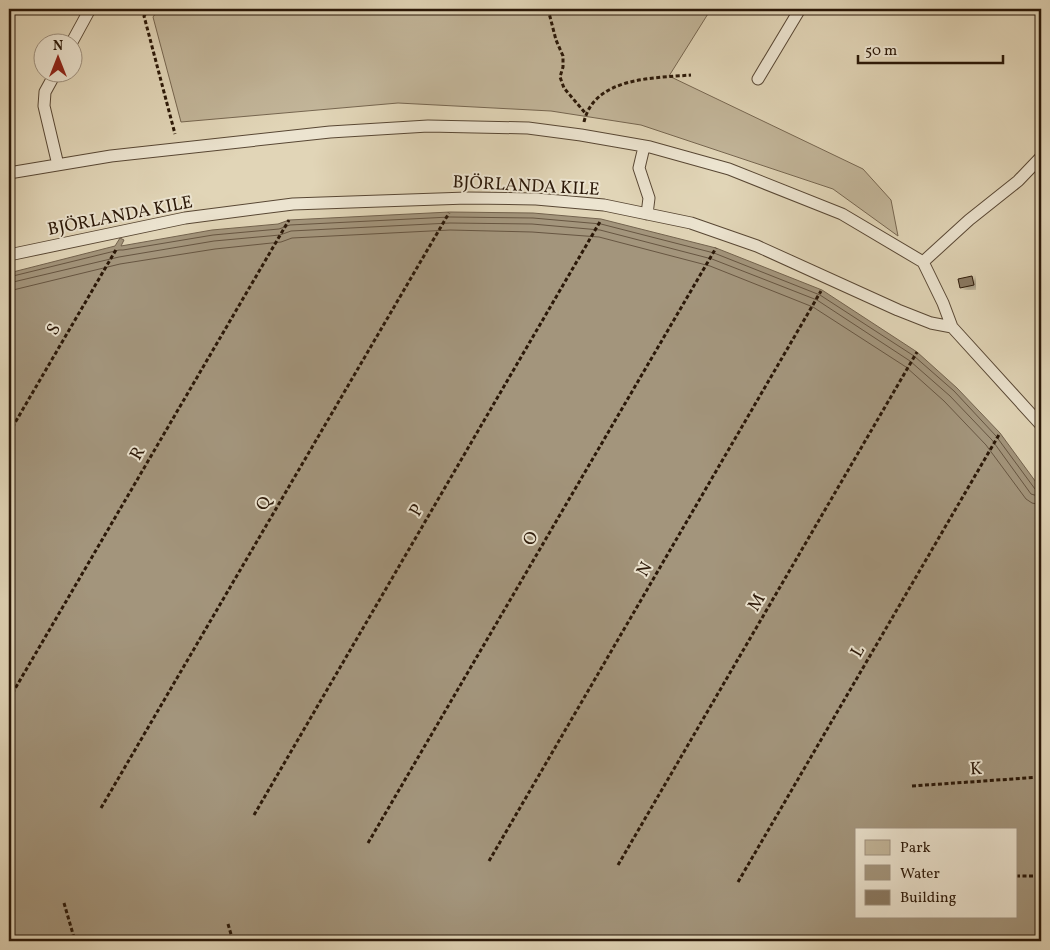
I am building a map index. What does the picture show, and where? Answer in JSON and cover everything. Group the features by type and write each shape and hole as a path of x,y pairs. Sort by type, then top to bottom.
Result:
{"lane":[{"path":"77,32 90,9"},
{"path":"758,79 800,9"},
{"path":"50,82 45,92 44,106 58,164"},
{"path":"9,173 111,156 330,132 428,126 528,128 644,146 729,169 842,214 923,262 943,303 952,327 1041,425"},
{"path":"644,146 639,168 649,198 647,214"},
{"path":"923,262 968,220 1018,181 1041,157"},
{"name":"BJÖRLANDA KILE","path":"9,255 184,218 293,204 467,198 536,199 604,205 691,223 757,246 898,310 931,322 952,327"}],"path":[{"path":"149,9 144,16 179,149"},
{"path":"548,9 556,40 563,56 563,67 560,77 564,88 586,114"},
{"path":"581,135 586,114 593,103 613,87 638,80 691,75"},
{"name":"Q","path":"101,808 450,212"},
{"name":"P","path":"254,815 602,219"},
{"name":"R","path":"9,699 290,220"},
{"name":"S","path":"9,433 117,247"},
{"name":"O","path":"368,843 716,248"},
{"name":"N","path":"489,861 822,290"},
{"name":"M","path":"618,865 917,352"},
{"name":"L","path":"738,882 1000,433"},
{"name":"K","path":"912,786 1041,777"},
{"path":"1018,876 1041,876"},
{"path":"64,904 75,941"},
{"path":"228,924 233,941"}],"green space":[{"path":"159,9 711,9 669,76 863,169 891,200 898,236 833,189 641,125 551,111 398,103 181,122 153,17"}],"water":[{"path":"450,212 533,213 601,219 716,248 822,290 917,352 957,388 1000,433 1041,489 1041,941 9,941 9,273 115,246 120,238 124,240 121,246 212,230 278,224 289,220"}],"building":[{"path":"972,276 974,285 960,288 958,279"}]}
